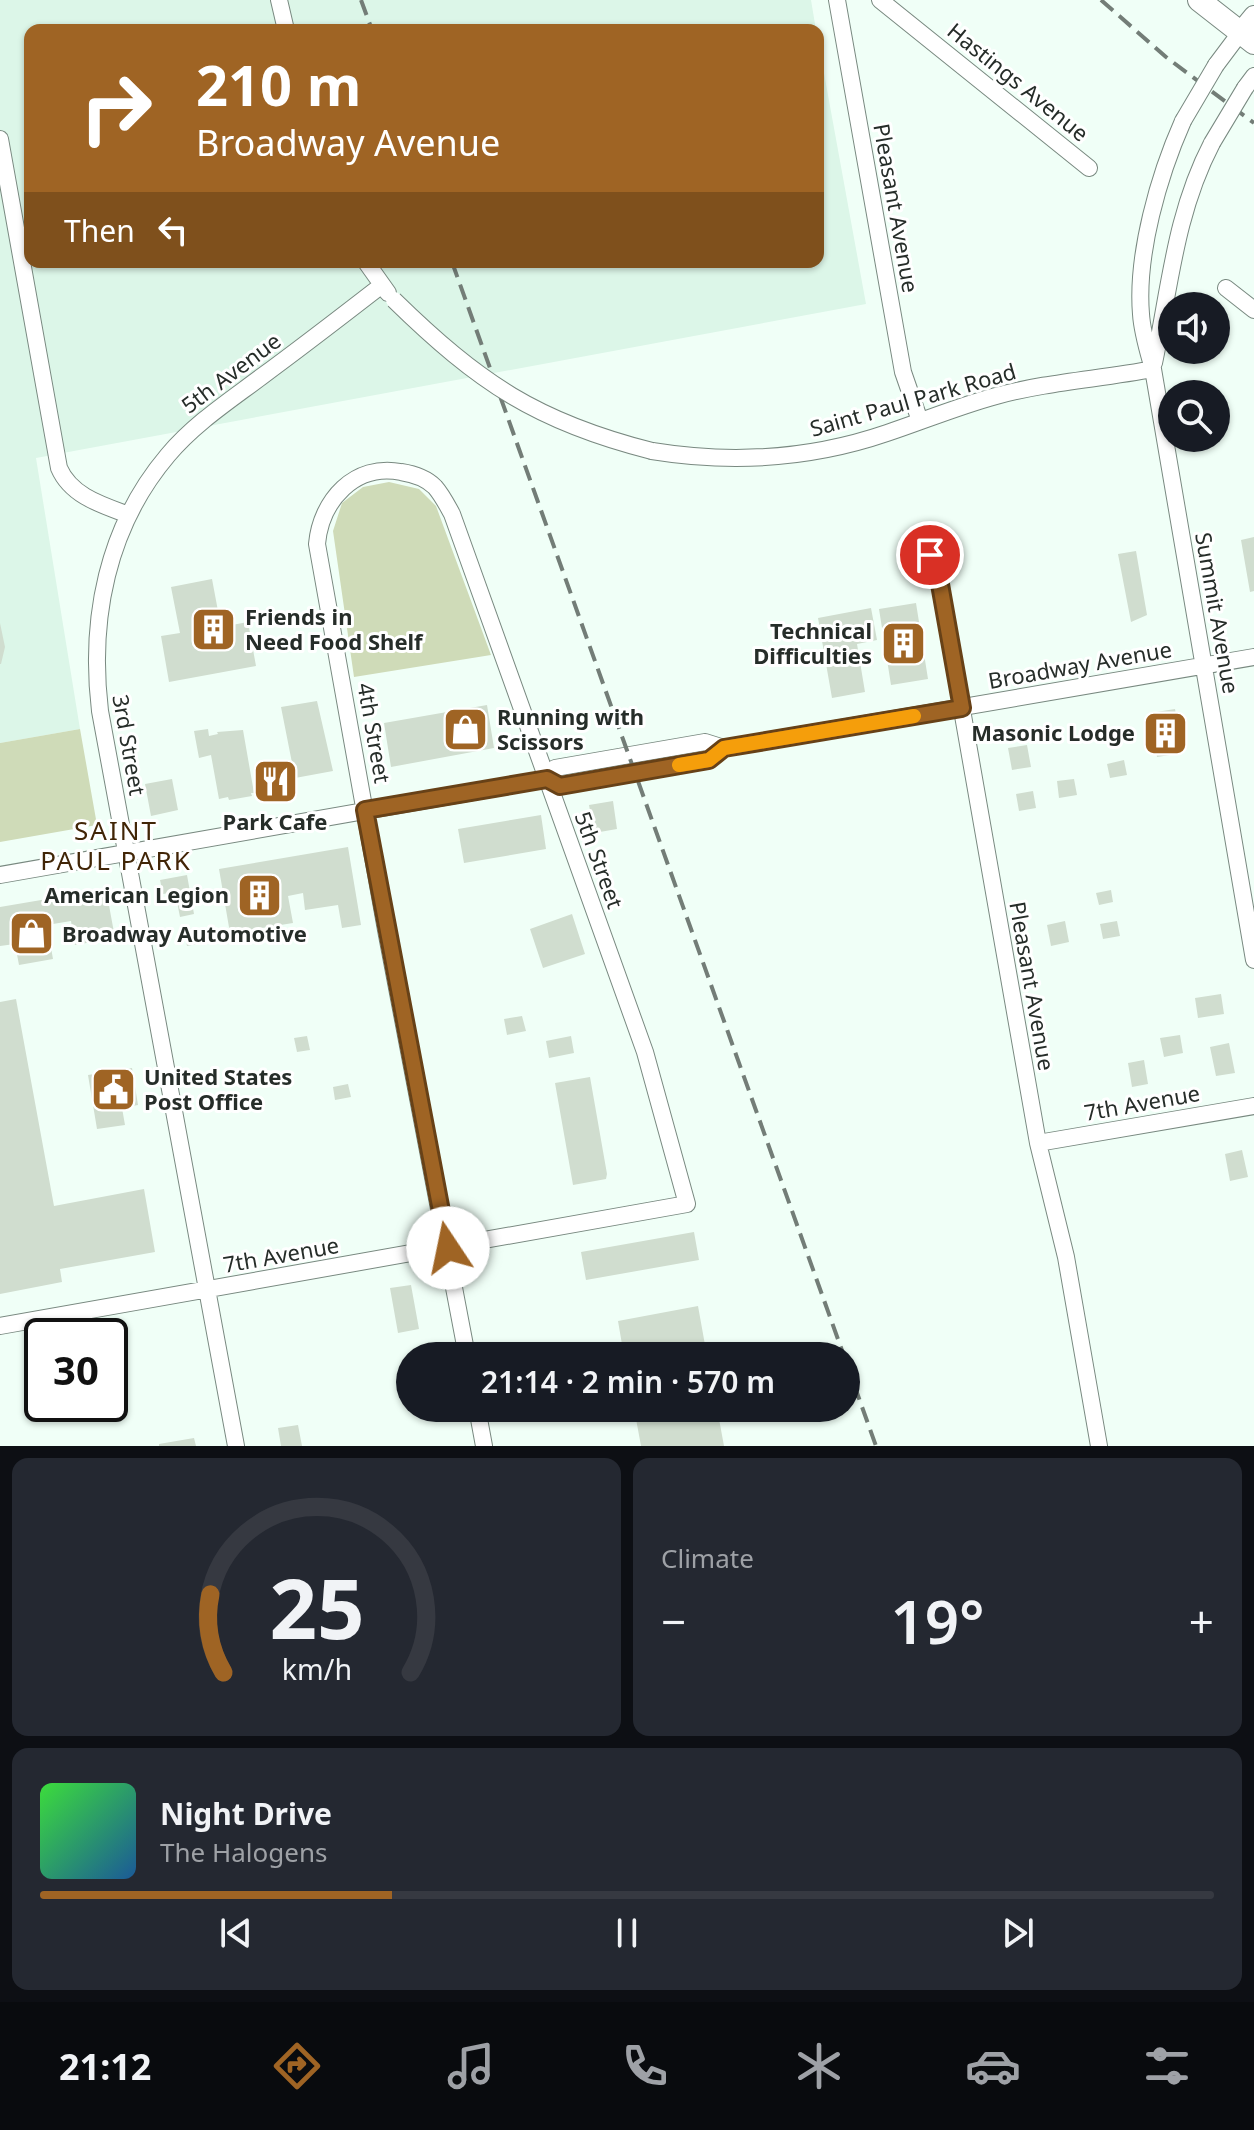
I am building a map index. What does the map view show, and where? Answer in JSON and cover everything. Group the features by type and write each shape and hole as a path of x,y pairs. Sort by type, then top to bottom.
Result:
{"highway":[{"path":"1199,0 1249,31"}],"street":[{"path":"279,0 285,24"},
{"name":"Pleasant Avenue","path":"837,0 903,372 920,421"},
{"name":"Hastings Avenue","path":"880,0 1089,168"},
{"name":"Summit Avenue","path":"1249,31 1216,65 1183,121 1158,193 1142,277 1141,318 1153,369 1254,960"},
{"name":"Summit Avenue","path":"1153,369 1164,317 1170,265 1182,218 1212,143 1250,82"},
{"path":"0,139 59,468 78,492 129,515"},
{"name":"Saint Paul Park Road","path":"370,268 394,300 463,364 517,401 569,425 652,451 707,457 793,455 857,442 1007,393 1153,369"},
{"name":"5th Avenue","path":"129,515 161,464 190,432 382,285"},
{"path":"1226,288 1254,310"},
{"name":"5th Street","path":"373,472 393,470 425,480 445,500 458,528 645,1052 687,1204 570,1226"},
{"name":"4th Street","path":"373,472 341,488 318,528 317,544 465,1342"},
{"name":"3rd Street","path":"129,515 113,550 104,582 95,656 100,711 236,1446"},
{"name":"Pleasant Avenue","path":"916,538 930,555 938,573 1038,1143 1066,1257 1099,1446"},
{"name":"Broadway Avenue","path":"0,875 547,779 560,786 709,760 724,748 1254,657"},
{"name":"7th Avenue","path":"1038,1143 1254,1106"},
{"name":"7th Avenue","path":"0,1326 570,1226"},
{"path":"480,1422 484,1446"}],"shaded area":[{"path":"0,0 811,0 815,24 24,24 24,268 824,268 824,73 866,304 36,458 80,729 0,743"},
{"path":"389,482 419,489 436,506 491,655 354,677 333,531 342,503 363,487"},
{"path":"80,729 97,825 0,842 0,743"}],"building":[{"path":"1254,537 1254,591 1250,592 1241,540"},
{"path":"1136,551 1147,615 1131,622 1118,554"},
{"name":"Friends in Need Food Shelf","path":"212,579 221,627 248,622 256,666 169,682 161,636 180,633 171,587"},
{"name":"Technical Difficulties","path":"916,603 928,679 891,685 879,609"},
{"path":"871,608 877,640 857,644 865,692 832,698 818,618"},
{"path":"0,623 5,647 1,664 0,664"},
{"path":"317,701 333,771 295,778 281,707"},
{"path":"487,705 494,748 391,767 384,723"},
{"name":"Masonic Lodge","path":"1175,709 1183,753 1157,757 1150,713"},
{"path":"208,729 209,736 217,732 243,730 252,796 219,799 211,755 199,758 194,731"},
{"path":"1027,745 1031,767 1012,770 1008,748"},
{"path":"1124,760 1127,775 1110,778 1107,764"},
{"name":"Park Cafe","path":"285,765 289,792 266,796 262,769"},
{"path":"172,779 178,810 151,816 145,784"},
{"path":"1074,779 1077,795 1059,798 1057,781"},
{"path":"1033,791 1036,808 1019,811 1016,794"},
{"path":"613,801 617,829 594,833 589,805"},
{"path":"541,815 546,849 464,863 458,829"},
{"path":"348,847 361,925 342,928 338,905 305,910 303,893 288,896 293,923 230,933 219,869"},
{"path":"187,875 194,914 180,917 175,892 163,894 160,880"},
{"path":"106,889 115,938 75,945 71,921 47,925 53,959 19,965 15,944 0,946 0,907"},
{"path":"1111,890 1113,902 1099,905 1096,893"},
{"path":"572,914 585,954 543,968 530,929"},
{"path":"1065,921 1069,942 1051,946 1047,925"},
{"path":"1117,921 1120,936 1103,939 1100,924"},
{"path":"198,927 201,943 187,946 184,930"},
{"path":"1221,994 1224,1014 1198,1018 1195,998"},
{"path":"16,999 54,1206 144,1189 155,1252 60,1269 62,1282 0,1294 0,1002"},
{"path":"522,1016 526,1031 507,1035 504,1019"},
{"path":"1180,1035 1183,1053 1164,1057 1160,1038"},
{"path":"307,1036 310,1050 297,1052 294,1038"},
{"path":"571,1036 574,1053 549,1058 546,1041"},
{"path":"1229,1043 1235,1073 1216,1076 1210,1047"},
{"path":"1144,1060 1148,1084 1132,1087 1128,1063"},
{"name":"United States Post Office","path":"132,1068 138,1105 122,1108 125,1125 97,1129 88,1075"},
{"path":"590,1077 607,1174 606,1179 573,1185 555,1083"},
{"path":"348,1084 351,1097 335,1100 333,1087"},
{"path":"1242,1150 1248,1177 1230,1181 1225,1154"},
{"path":"694,1232 699,1260 586,1280 581,1252"},
{"path":"411,1285 419,1329 398,1333 390,1288"},
{"path":"698,1306 704,1342 622,1342 618,1321"},
{"path":"637,1422 720,1422 724,1446 641,1446"},
{"path":"298,1425 302,1446 281,1446 278,1428"},
{"path":"194,1438 196,1446 159,1446 159,1444"}],"railway":[{"path":"361,0 370,24"},
{"path":"1101,0 1166,57 1254,123"},
{"path":"454,268 839,1342"},
{"path":"860,1401 876,1446"}],"slow traffic":[{"path":"679,765 709,760 724,748 914,716"}],"place":[{"name":"Friends in Need Food Shelf","path":"214,630"},
{"name":"Technical Difficulties","path":"903,644"},
{"name":"Running with Scissors","path":"466,730"},
{"name":"Masonic Lodge","path":"1166,733"},
{"name":"Park Cafe","path":"275,781"},
{"name":"American Legion","path":"260,895"},
{"name":"Broadway Automotive","path":"31,934"},
{"name":"United States Post Office","path":"113,1090"}],"district":[{"name":"SAINT PAUL PARK","path":"116,846"}],"route":[{"path":"448,1248 365,810 547,779 560,786 709,760 724,748 962,708 938,573 930,555"}]}
